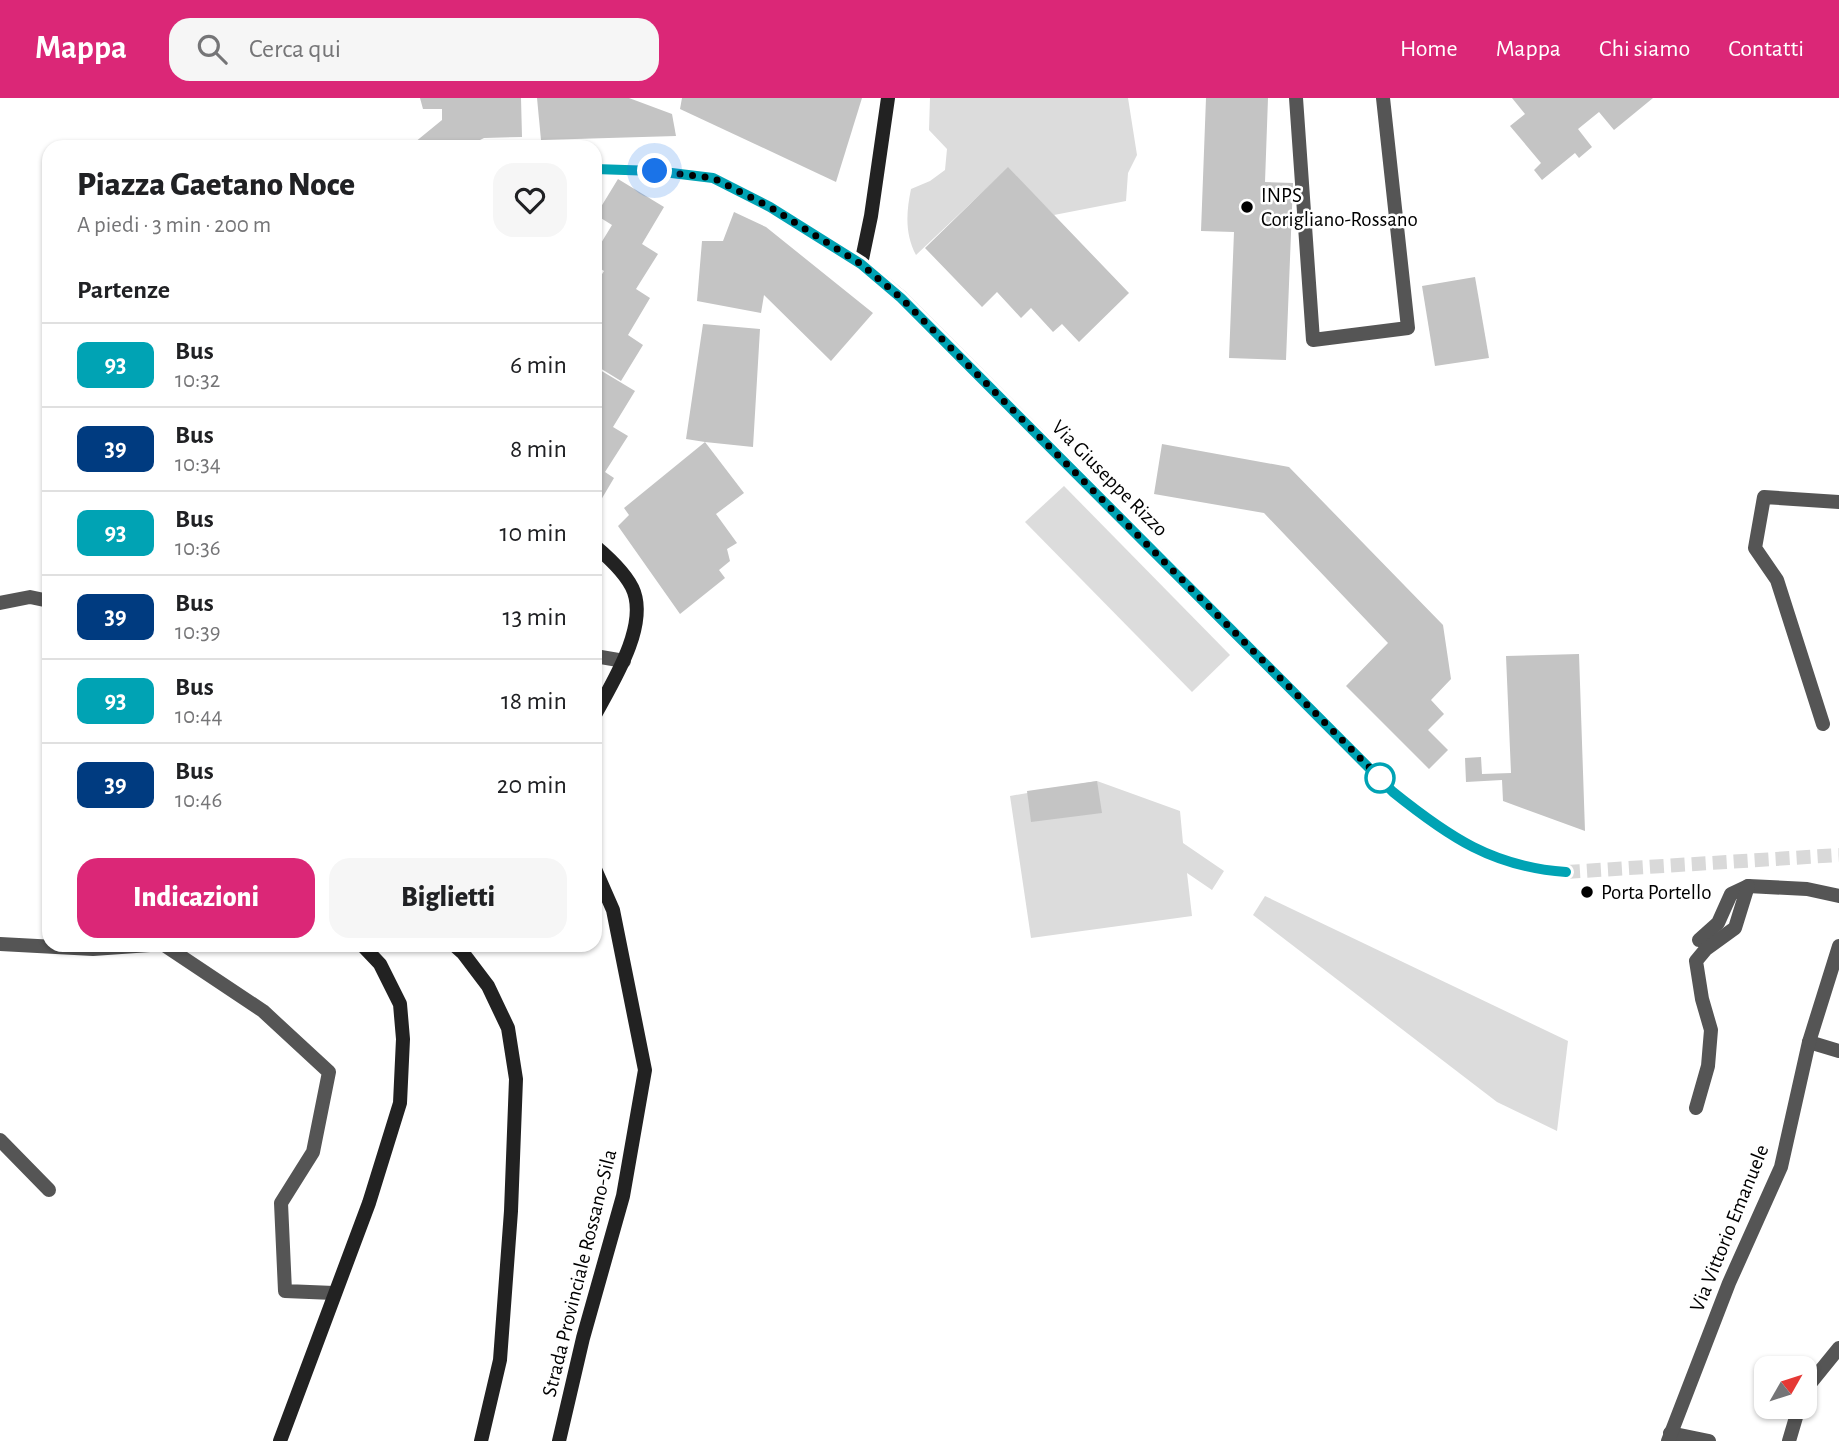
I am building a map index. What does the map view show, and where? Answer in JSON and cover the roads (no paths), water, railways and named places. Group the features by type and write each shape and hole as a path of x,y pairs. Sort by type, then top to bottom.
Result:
{"main road":[{"path":"861,264 871,216 888,98"},
{"name":"Via Giuseppe Rizzo","path":"602,169 655,171 713,178 770,207 861,264"},
{"path":"602,552 612,561 634,592 636,622 624,661 602,702"},
{"name":"Strada Provinciale Rossano-Sila","path":"559,1441 583,1338 623,1196 645,1070 613,910 602,885"},
{"path":"280,1441 369,1203 400,1103 403,1039 400,1004 380,964 369,952"},
{"path":"462,952 488,986 508,1028 516,1079 511,1211 500,1360 481,1441"}],"street":[{"path":"1296,98 1313,340 1408,328 1383,98"},
{"name":"Via Giuseppe Rizzo","path":"861,264 901,298 1393,792 1431,822 1505,862 1535,870 1566,872"},
{"path":"1823,724 1777,580 1755,548 1763,497 1839,502"},
{"path":"0,603 30,597 42,600"},
{"path":"602,657 624,661"},
{"path":"1696,1108 1708,1066 1711,1030 1702,999 1696,961 1706,949 1735,928 1748,886"},
{"path":"1699,940 1718,923 1731,894 1748,886 1807,890 1839,896"},
{"path":"0,944 42,946"},
{"name":"Via Vittorio Emanuele","path":"1669,1437 1729,1283 1781,1167 1809,1042 1839,946"},
{"path":"174,952 263,1011 329,1072 313,1152 281,1203 285,1291 334,1293"},
{"path":"1809,1042 1839,1051"},
{"path":"0,1140 49,1190"},
{"path":"1817,1375 1839,1348"},
{"path":"1790,1441 1796,1419"},
{"path":"1669,1437 1709,1441"}],"tunnel":[{"path":"1566,872 1839,855"}],"place":[{"name":"INPS Corigliano-Rossano","path":"1247,207"},
{"name":"Porta Portello","path":"1587,892"}]}
